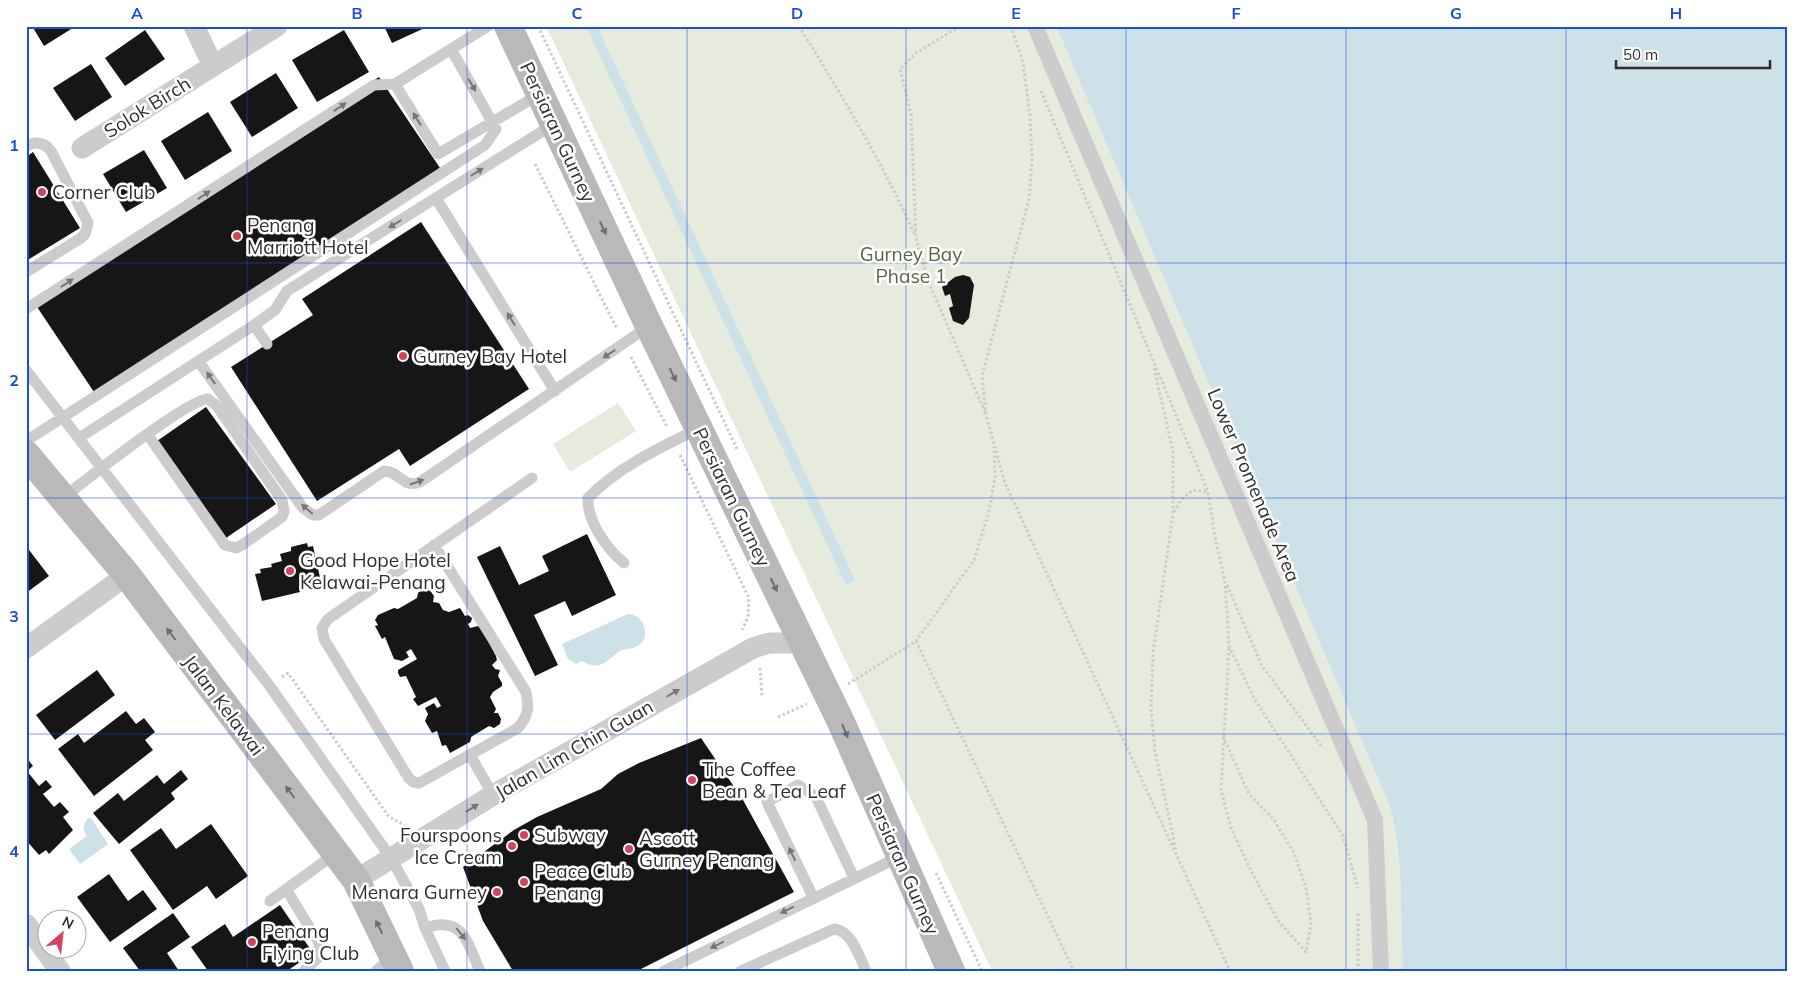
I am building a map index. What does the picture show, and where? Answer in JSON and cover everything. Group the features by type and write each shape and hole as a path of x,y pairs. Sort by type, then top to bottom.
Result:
{"main road":[{"name":"Persiaran Gurney","path":"508,26 649,326 841,722 951,971"},
{"name":"Jalan Kelawai","path":"26,454 64,497 127,575 356,880 390,966"}],"street":[{"path":"194,26 213,66"},
{"name":"Solok Birch","path":"82,148 277,26"},
{"name":"Lower Promenade Area","path":"1035,26 1375,820 1381,971"},
{"path":"26,648 127,575"},
{"name":"Jalan Lim Chin Guan","path":"356,880 493,795 753,648 769,643 802,643"},
{"path":"26,924 60,971"}],"lane":[{"path":"26,309 374,85 395,84 488,26"},
{"path":"26,441 485,145 496,129 494,121 451,49"},
{"path":"395,84 438,154 540,94"},
{"path":"79,438 254,325 275,310 286,291 554,124"},
{"path":"26,146 36,142 42,143 51,151 88,223 85,234 81,238 26,272"},
{"path":"436,198 555,391"},
{"path":"254,325 266,344"},
{"path":"199,362 307,512 313,515 324,513 358,481 384,471 396,474 403,482 409,484 420,482 649,326"},
{"path":"26,370 269,685 391,858 419,908 425,928 445,971"},
{"path":"64,497 148,435 196,402 202,400 213,402 282,500 284,511 282,517 236,548 225,545 148,435"},
{"path":"624,563 607,545 588,511 588,498 600,486 621,471 700,428"},
{"path":"434,545 526,692 529,707 526,718 518,728 425,781 412,782 322,634 324,623 434,545 532,478"},
{"path":"470,755 493,795"},
{"path":"813,898 767,802 798,785 816,798 854,878"},
{"path":"270,901 336,853"},
{"path":"664,971 899,857"},
{"path":"286,889 319,943 320,956 304,971"},
{"path":"425,928 440,923 457,928 465,938 480,971"},
{"path":"741,971 834,929 840,930 849,937 866,971"}],"path":[{"path":"799,26 850,109 893,186 916,238 929,283 986,415 1006,483 1230,971"},
{"path":"916,238 911,114 900,69 916,53 960,26"},
{"path":"986,415 982,376 1029,199 1032,159 1030,116 1023,63 1012,26"},
{"path":"1012,26 1029,63"},
{"path":"1037,82 1208,492 1225,582 1229,646 1223,736 1221,790 1231,828 1279,922 1306,952 1311,923 1306,888 1294,853 1274,820 1249,794 1223,736"},
{"path":"535,164 674,441 749,598 748,617 741,632"},
{"path":"1152,358 1173,451 1173,514 1154,644 1151,708 1155,750 1177,856"},
{"path":"848,684 916,641 974,560 988,515 995,478 994,442"},
{"path":"1173,514 1181,500 1193,490 1208,492"},
{"path":"1225,582 1262,666 1326,751"},
{"path":"916,641 1074,971"},
{"path":"1229,646 1255,700 1343,836 1358,888 1358,898"},
{"path":"762,672 762,697"},
{"path":"269,685 288,673 389,817 404,825 410,824"},
{"path":"778,717 812,702"},
{"path":"1358,907 1358,971"}],"green space":[{"name":"Gurney Bay Phase 1","path":"546,26 1056,26 1390,807 1398,847 1403,971 992,971"},
{"path":"618,403 636,431 570,472 553,444"}],"water":[{"path":"586,26 597,26 855,580 846,585"},
{"path":"1056,26 1787,26 1787,971 1403,971 1398,847 1390,807"},
{"path":"628,614 638,617 644,626 645,636 639,645 619,651 605,663 597,666 582,661 576,664 568,659 562,644"},
{"path":"88,818 91,818 108,844 80,864 69,849 87,836 84,827"}],"building":[{"path":"32,26 76,26 44,46"},
{"path":"384,26 429,26 392,43"},
{"path":"145,30 165,59 125,86 105,58"},
{"path":"344,30 369,72 317,102 292,60"},
{"path":"91,64 112,97 75,121 53,88"},
{"path":"276,73 298,108 252,137 230,102"},
{"name":"Penang Marriott Hotel","path":"379,77 440,168 96,395 35,304"},
{"path":"208,112 232,151 185,180 161,141"},
{"path":"144,150 167,188 126,212 103,174"},
{"name":"Corner Club","path":"33,152 80,228 26,261 26,157"},
{"path":"421,222 529,389 410,466 399,449 317,501 231,367 313,315 302,299"},
{"path":"963,275 970,277 974,285 969,318 963,325 953,321 949,308 953,306 950,294 945,296 942,287 955,277"},
{"path":"206,407 276,504 226,538 157,441"},
{"path":"587,534 616,595 572,616 565,601 534,615 558,665 535,676 477,557 500,546 519,585 549,571 542,556"},
{"name":"Good Hope Hotel Kelawai-Penang","path":"307,543 308,547 313,546 321,582 299,587 300,592 262,601 255,574 261,573 260,569 272,567 271,564 282,561 280,554 291,551 291,547"},
{"path":"26,546 49,576 26,593"},
{"path":"424,588 429,589 434,596 433,602 439,603 443,610 449,612 460,608 465,616 468,615 472,618 468,624 470,628 478,626 481,628 496,656 497,660 492,665 495,669 500,670 498,676 502,686 493,692 490,697 496,709 494,713 498,713 501,719 500,724 494,728 489,726 471,737 470,742 450,753 446,745 442,746 437,731 432,733 425,721 428,714 425,708 434,703 437,708 441,706 436,697 418,706 413,699 416,697 406,676 400,677 398,673 398,670 417,659 411,649 406,652 409,657 402,661 394,659 385,637 382,639 375,626 378,625 375,620 378,615 394,608 398,609 417,598 418,593"},
{"path":"97,670 115,695 55,740 36,715"},
{"path":"126,711 136,724 144,718 155,732 145,740 153,750 94,796 58,749 78,734 84,743"},
{"name":"Ascott Gurney Penang","path":"701,738 743,800 794,892 637,971 513,971 483,921 463,867 514,830 537,817 601,789 618,774 639,763"},
{"path":"26,757 33,766 27,771 39,786 46,780 52,787 43,794 54,807 60,802 69,812 63,817 73,830 49,854 46,850 39,855 26,840"},
{"path":"181,770 188,779 171,793 175,799 119,844 93,813 118,793 124,801 157,775 164,784"},
{"path":"211,824 248,876 216,899 207,886 173,910 130,850 161,828 176,849"},
{"path":"109,874 128,901 143,890 157,909 110,942 77,897"},
{"name":"Penang Flying Club","path":"280,905 313,953 287,971 208,971 191,947 225,924 233,937"},
{"path":"173,913 190,937 167,953 179,971 140,971 123,948"}],"place":[{"name":"Corner Club","path":"42,192"},
{"name":"Penang Marriott Hotel","path":"237,236"},
{"name":"Gurney Bay Hotel","path":"403,356"},
{"name":"Good Hope Hotel Kelawai-Penang","path":"290,571"},
{"name":"The Coffee Bean & Tea Leaf","path":"692,780"},
{"name":"Subway","path":"524,835"},
{"name":"Fourspoons Ice Cream","path":"512,846"},
{"name":"Ascott Gurney Penang","path":"629,849"},
{"name":"Peace Club Penang","path":"524,882"},
{"name":"Menara Gurney","path":"497,892"},
{"name":"Penang Flying Club","path":"252,942"}]}
